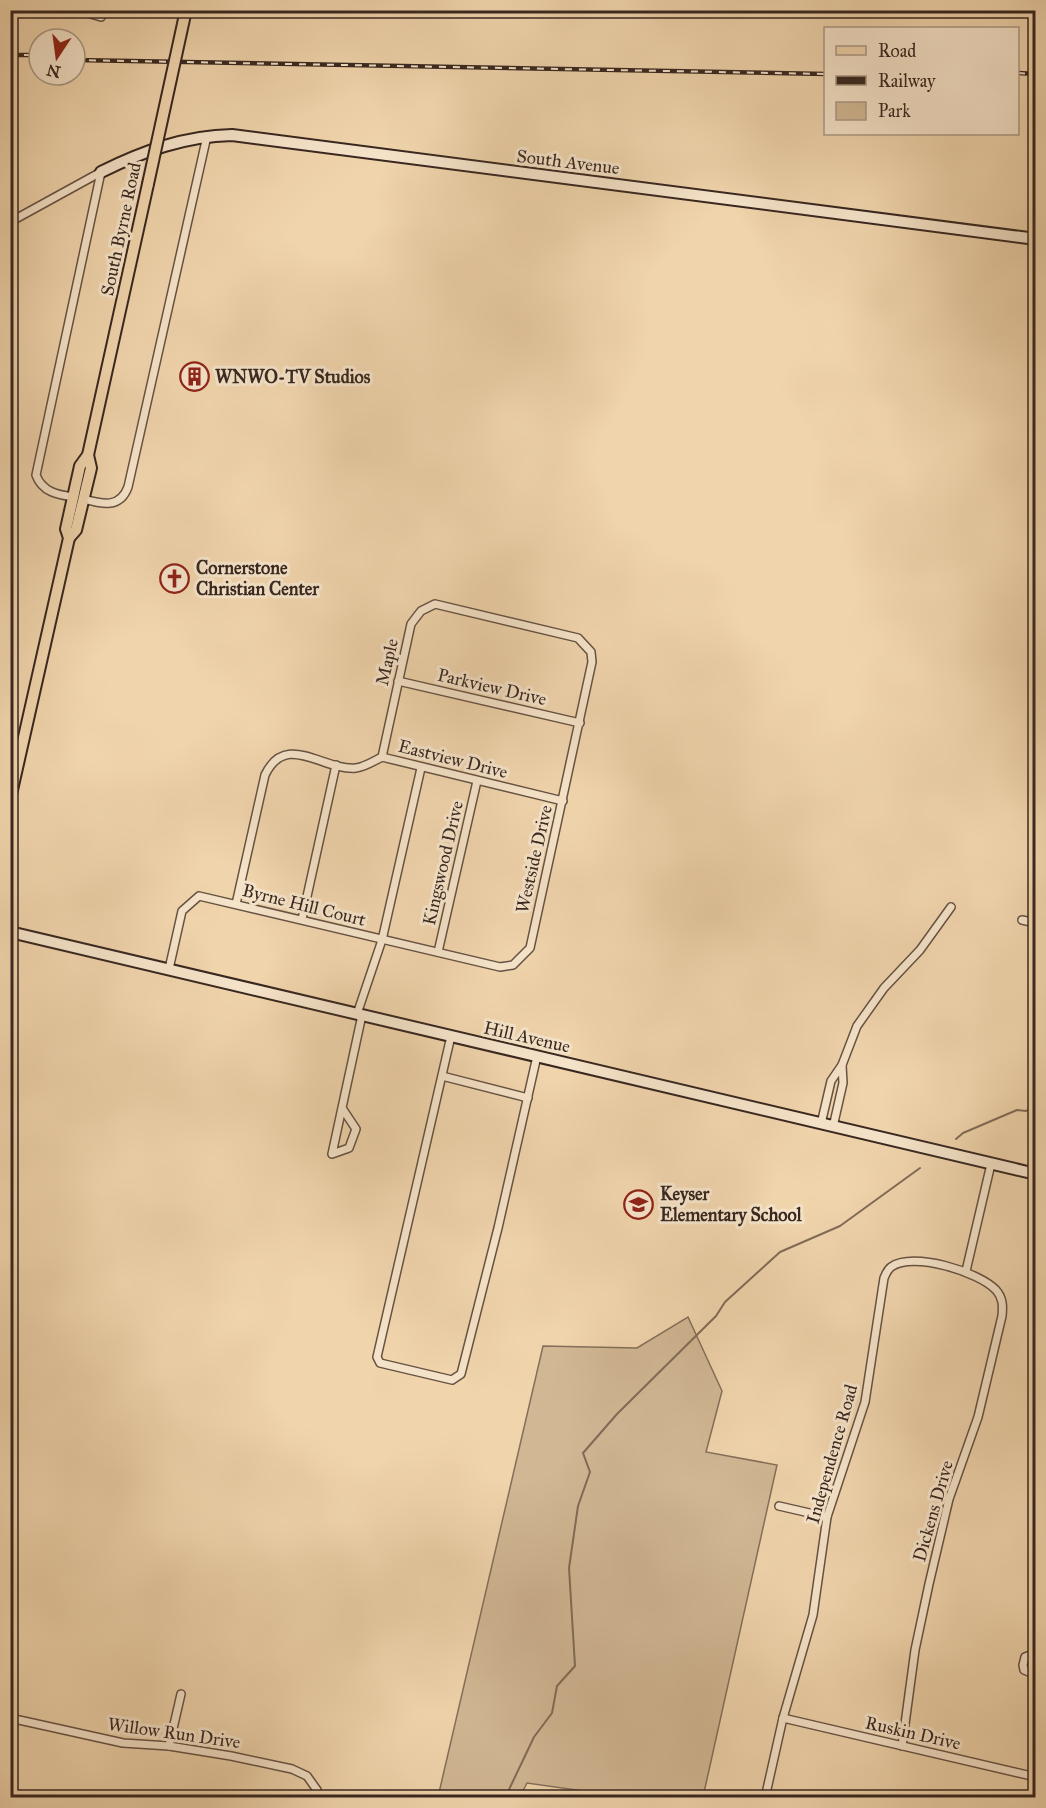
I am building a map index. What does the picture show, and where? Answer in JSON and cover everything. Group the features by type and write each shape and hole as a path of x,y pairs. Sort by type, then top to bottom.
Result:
{"main road":[{"name":"South Byrne Road","path":"10,799 69,538 76,530 79,498 91,468 88,455 186,10"},
{"name":"South Avenue","path":"101,172 140,154 167,145 207,136 254,137 1035,239"},
{"name":"Hill Avenue","path":"10,932 1035,1174"}],"street":[{"path":"77,10 101,16"},
{"name":"South Byrne Road","path":"101,172 36,474 42,485 49,491 100,503 114,503 124,496 128,487 207,136"},
{"path":"10,222 101,172"},
{"name":"Maple","path":"382,757 411,624 421,611 435,604 578,638 591,652 591,670"},
{"name":"Westside Drive","path":"483,963 500,967 513,965 530,948 591,670"},
{"name":"Parkview Drive","path":"398,681 580,723"},
{"name":"Eastview Drive","path":"236,904 265,775 270,764 280,756 295,754 355,768 368,765 382,757 562,801"},
{"path":"302,919 336,765"},
{"path":"342,1108 356,1129 349,1148 332,1154 360,1014 382,940 421,768"},
{"name":"Kingswood Drive","path":"438,952 477,781"},
{"name":"Byrne Hill Court","path":"169,969 182,911 199,896 483,963"},
{"path":"821,1124 831,1081 842,1065 857,1026 884,988 920,950 951,907"},
{"path":"1022,920 1035,923"},
{"path":"451,1036 377,1357 380,1363 452,1380 461,1374 498,1228 537,1056"},
{"path":"833,1126 843,1083 842,1065"},
{"path":"442,1076 528,1098"},
{"path":"966,1271 992,1164"},
{"name":"Independence Road","path":"765,1797 783,1718 813,1615 827,1517 866,1402 884,1278 893,1265 917,1261 966,1271"},
{"name":"Dickens Drive","path":"902,1746 915,1650 928,1584 949,1499 978,1416 1002,1316 1003,1301 997,1291 984,1280 966,1271"},
{"path":"779,1506 827,1517"},
{"path":"1035,1653 1025,1657 1023,1665 1024,1670 1035,1675"},
{"path":"169,1746 182,1694"},
{"name":"Willow Run Drive","path":"10,1718 123,1743 169,1746 292,1769 307,1776 319,1797"},
{"name":"Ruskin Drive","path":"783,1718 1035,1777"}],"green space":[{"path":"688,1317 722,1391 706,1452 777,1465 703,1797 626,1797 527,1783 520,1797 438,1797 543,1346 637,1348"}],"waterway":[{"path":"956,1139 963,1133 1017,1110 1026,1111 1036,1104"},
{"path":"505,1798 534,1737 552,1713 557,1686 575,1666 569,1568 578,1506 590,1472 583,1453 617,1414 716,1316 725,1302 780,1252 840,1226 920,1168"}],"railway":[{"path":"10,55 27,55"},
{"path":"87,60 824,74"},
{"path":"1019,73 1036,74"}],"place":[{"name":"WNWO-TV Studios","path":"194,377"},
{"name":"Cornerstone Christian Center","path":"175,578"},
{"name":"Keyser Elementary School","path":"639,1204"}]}
